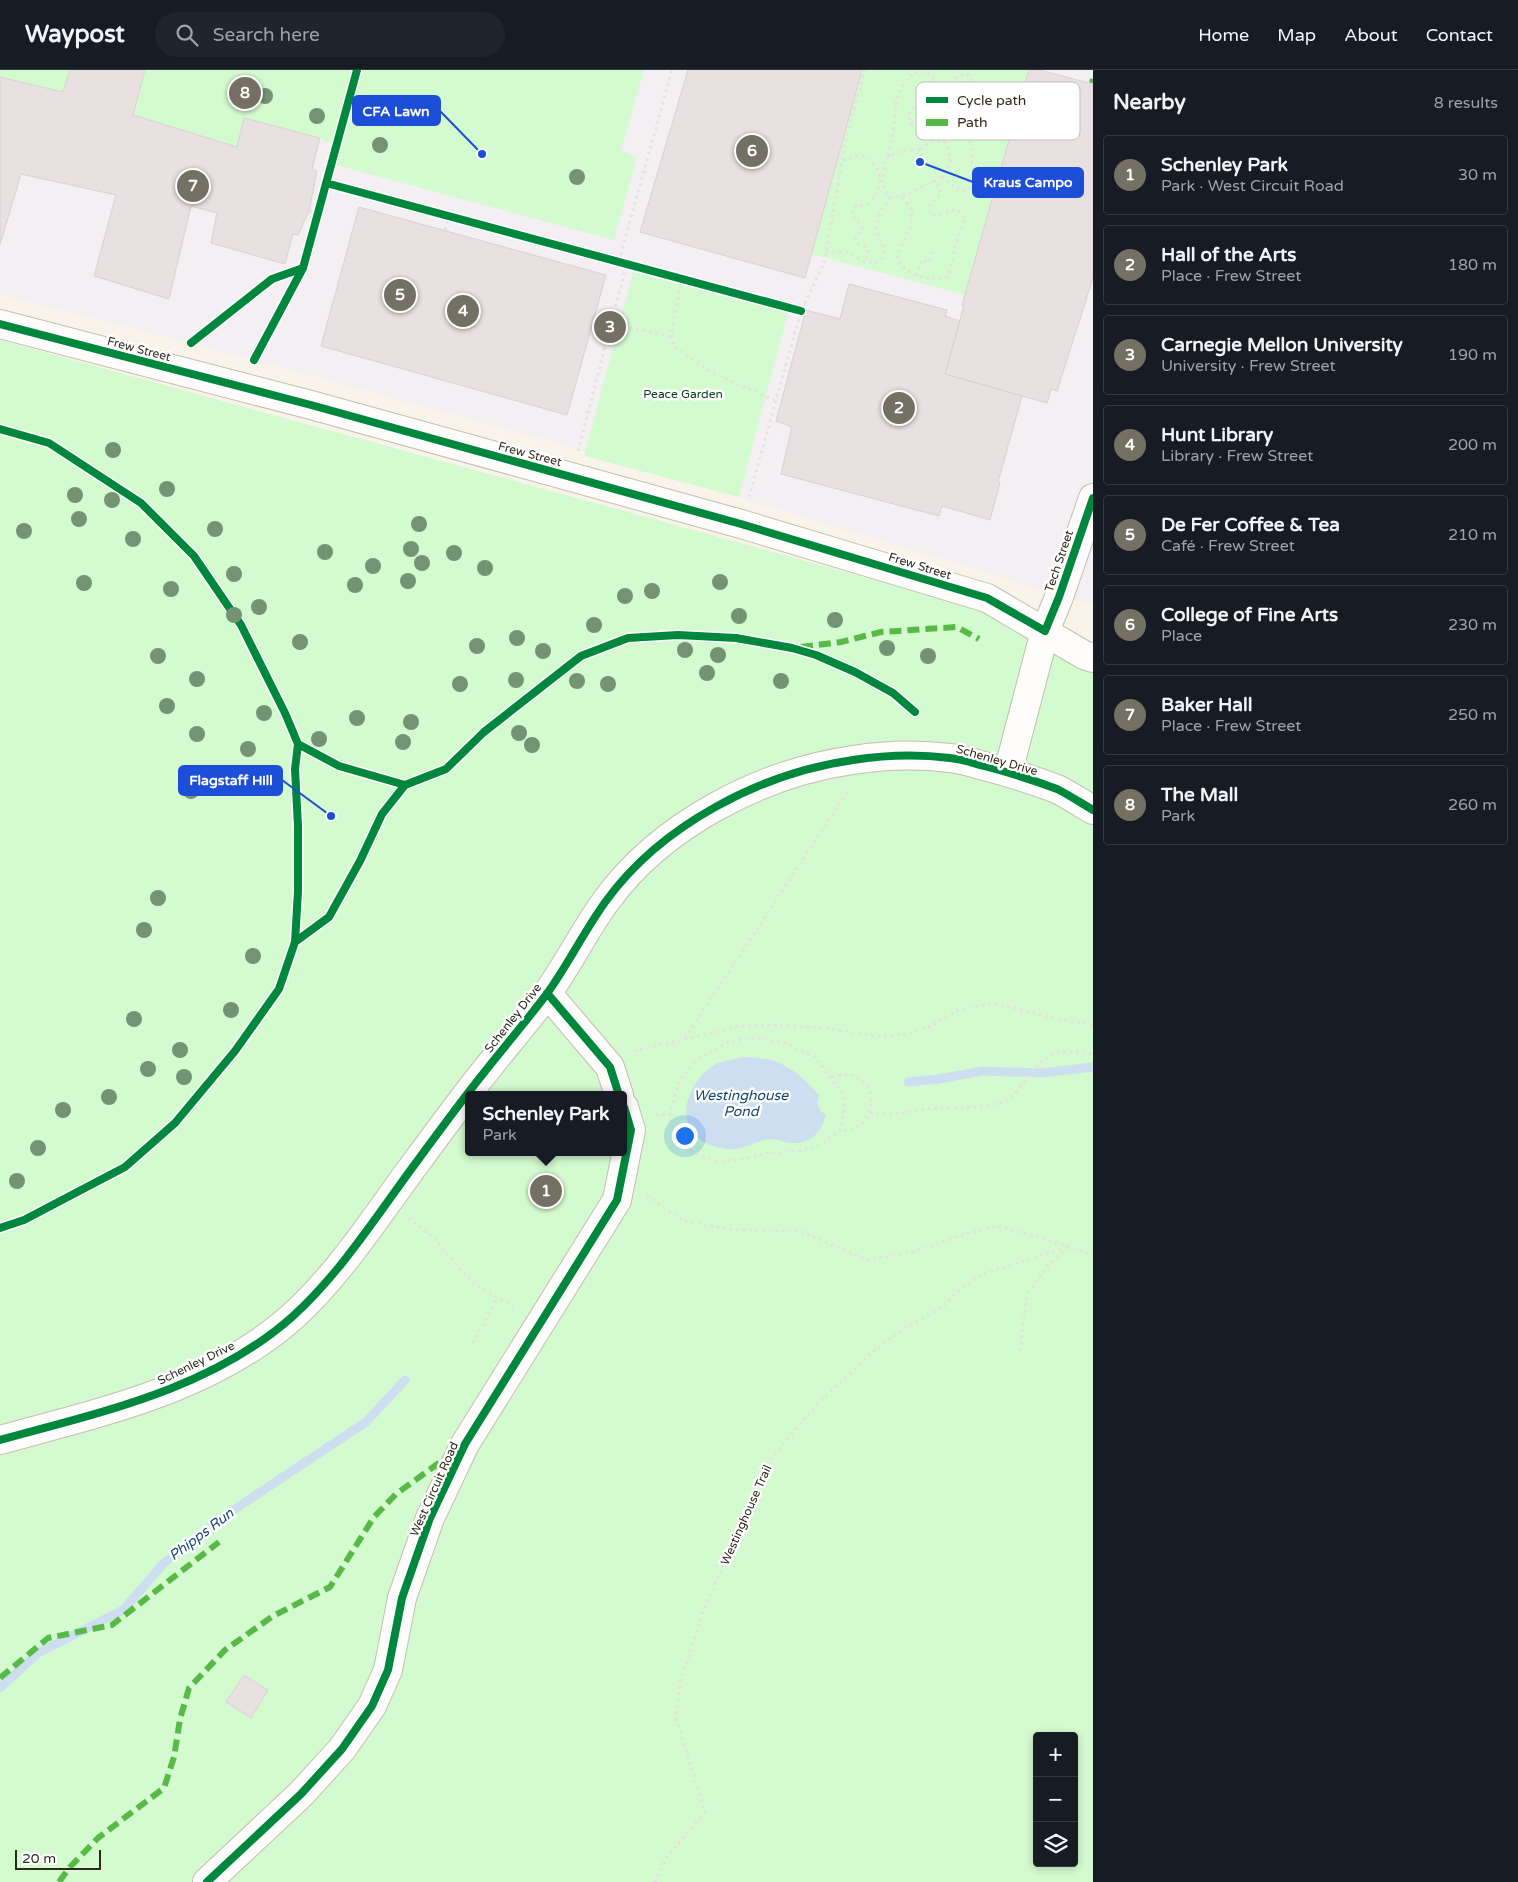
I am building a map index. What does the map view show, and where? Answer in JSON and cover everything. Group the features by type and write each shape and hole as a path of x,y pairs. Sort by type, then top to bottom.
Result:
{"street":[{"name":"Frew Street","path":"0,324 302,403 742,524 987,598 1084,655 1093,658"},
{"name":"Tech Street","path":"1008,772 1045,631 1059,597 1093,498"},
{"name":"Schenley Drive","path":"470,1091 547,993 607,899 634,869 664,841 706,812 746,791 794,773 831,763 900,756 952,758 1008,772 1059,790 1093,810"},
{"path":"547,993 610,1067 619,1091"},
{"name":"Schenley Drive","path":"0,1440 100,1412 165,1391 208,1372 246,1351 291,1318 327,1282 465,1097"},
{"name":"West Circuit Road","path":"627,1117 631,1130 627,1152"},
{"name":"West Circuit Road","path":"207,1882 307,1787 342,1749 372,1706 388,1670 402,1598 430,1518 465,1444 617,1200 626,1156"}],"path":[{"path":"254,360 303,268 357,70"},
{"path":"619,261 672,70"},
{"path":"748,500 801,310 824,263 846,139 865,70"},
{"path":"890,156 896,102 904,83 915,72 928,73 937,82"},
{"path":"953,82 956,76 967,74 973,82"},
{"path":"916,107 908,115 911,124 916,126"},
{"path":"826,251 847,252 864,261 874,263 882,259 884,249 879,239 876,225 880,210 890,198 901,196 942,176 950,165 951,153 944,142 934,140 921,149 905,150 885,160 886,172 875,197 866,205 854,207 852,215 862,228 855,238 858,243 868,247 868,255 864,261"},
{"path":"942,176 955,188 963,191 970,187 973,176 970,140"},
{"path":"921,149 922,156"},
{"path":"843,160 857,156 868,158 877,169 890,198"},
{"path":"901,196 912,210 912,226 899,251 897,260 904,269 916,276 934,280 949,276 955,247 965,219 961,212 954,210 938,216 930,213 930,203 940,196 940,187 935,181"},
{"path":"326,184 801,310"},
{"path":"310,211 318,213"},
{"path":"445,230 449,216"},
{"path":"916,276 922,260 929,262 933,251"},
{"path":"578,451 627,263"},
{"path":"191,343 272,279 303,268"},
{"path":"682,278 672,337 674,346 711,372 776,401"},
{"path":"611,322 672,337"},
{"path":"0,429 49,443 132,497 194,556 241,625 285,713 298,744 295,770 298,826 298,891 295,942 279,989 235,1052 175,1123 125,1167 24,1220 0,1228"},
{"path":"295,942 328,917 360,861 382,814 405,785 446,770 484,732 581,656 628,638 678,635 726,638 792,648 816,655 855,672 893,693 915,712"},
{"path":"298,744 339,766 405,785"},
{"path":"685,1038 848,790"},
{"path":"629,1052 742,1026 774,1025 824,1028 879,1036 906,1034 931,1026 958,1010 988,1004 1011,1007 1052,1018 1093,1025"},
{"path":"832,1077 851,1074 860,1079 871,1095 870,1113 856,1127 840,1131 822,1144 799,1151 767,1153 738,1160 720,1161 704,1158 686,1148 671,1125 670,1114 680,1079 699,1058 730,1041 758,1038 785,1043 815,1057 843,1094 844,1111 840,1131"},
{"path":"870,1113 897,1114 926,1109 979,1106 1006,1101 1044,1058 1060,1050 1093,1054"},
{"path":"652,1116 670,1114"},
{"path":"623,1173 653,1201 682,1220 726,1229 802,1232 867,1260 913,1252 962,1235 998,1226 1069,1246 1093,1255"},
{"path":"388,1200 433,1237 472,1282 540,1325"},
{"path":"1020,1351 1027,1295 1046,1268 1069,1246"},
{"path":"472,1344 497,1298"}],"shaded area":[{"path":"0,70 1093,70 1093,605 574,448 254,360 0,295"}],"green space":[{"path":"0,70 70,70 63,92 0,77"},
{"path":"145,70 644,70 621,151 637,157 614,240 332,164 337,146 320,138 244,118 237,147 133,115"},
{"path":"862,70 1029,70 1026,82 916,82 916,140 1009,140 965,295 812,254"},
{"name":"Peace Garden","path":"633,272 788,313 739,497 584,456"},
{"path":"0,340 974,607 1093,646 1093,1882 0,1882"}],"water":[{"name":"Westinghouse Pond","path":"742,1057 767,1059 781,1064 799,1075 819,1095 817,1103 821,1112 826,1114 822,1126 815,1135 799,1143 770,1139 734,1149 712,1145 699,1138 691,1129 687,1118 687,1105 691,1093 698,1080 710,1068 721,1062"}],"building":[{"path":"70,70 145,70 133,115 237,147 244,118 320,138 312,169 317,171 309,211 298,235 293,234 285,264 211,243 217,213 191,206 169,299 94,276 116,195 21,174 0,245 0,77 63,92"},
{"path":"688,70 862,70 805,278 640,232"},
{"path":"1029,70 1040,70 1093,84 1093,278 1057,391 1051,389 1047,403 945,374 964,305 962,305 1009,140 1080,140 1080,82 1026,82"},
{"path":"359,207 606,275 567,415 321,346"},
{"path":"849,284 947,310 945,316 960,321 945,374 1022,396 998,482 1000,483 990,520 942,506 939,516 781,474 792,427 776,421 806,310 840,319"},
{"path":"244,1675 268,1690 251,1718 226,1702"}],"waterway":[{"path":"908,1082 983,1071 1042,1073 1093,1067"},
{"name":"Phipps Run","path":"0,1688 38,1653 123,1610 164,1563 226,1515 366,1422 405,1380"}],"marked path":[{"path":"1092,83 1093,79"},
{"path":"801,647 841,642 881,632 957,627 979,639"},
{"path":"59,1882 70,1867 98,1838 164,1788 174,1757 180,1719 189,1688 225,1650 273,1616 330,1587 374,1517 396,1494 461,1447"},
{"path":"0,1678 48,1638 112,1625 219,1542"}],"cycle path":[{"path":"254,360 303,268 357,70"},
{"path":"326,183 801,311"},
{"path":"191,343 272,279 303,268"},
{"path":"0,324 311,405 741,524 987,598 1045,631 1059,597 1093,498"},
{"path":"0,429 49,443 141,503 194,556 241,625 285,713 298,744 295,769 298,826 298,891 295,942 279,989 235,1051 175,1123 125,1167 24,1220 0,1228"},
{"path":"298,744 339,766 405,785 446,769 484,732 581,656 628,638 678,635 736,638 792,648 816,655 855,672 893,693 915,712"},
{"path":"470,1091 546,995 598,912 629,874 655,849 684,826 749,790 783,777 853,760 889,756 938,757 958,759 1030,779 1057,789 1093,810"},
{"path":"295,942 329,917 360,861 382,814 405,785"},
{"path":"547,993 610,1067 618,1091"},
{"path":"0,1440 115,1408 154,1395 226,1363 260,1342 310,1300 343,1262 465,1097"},
{"path":"627,1117 631,1130 627,1150"},
{"path":"207,1882 301,1794 342,1749 372,1706 388,1670 402,1598 430,1518 465,1444 617,1200 626,1156"}],"place":[{"name":"The Mall","path":"245,93"},
{"name":"College of Fine Arts","path":"752,151"},
{"name":"CFA Lawn","path":"482,154"},
{"name":"Kraus Campo","path":"920,162"},
{"name":"Baker Hall","path":"193,186"},
{"name":"De Fer Coffee & Tea","path":"400,295"},
{"name":"Hunt Library","path":"463,311"},
{"name":"Carnegie Mellon University","path":"610,327"},
{"name":"Hall of the Arts","path":"899,408"},
{"name":"Flagstaff Hill","path":"331,816"},
{"name":"Schenley Park","path":"546,1191"}]}
